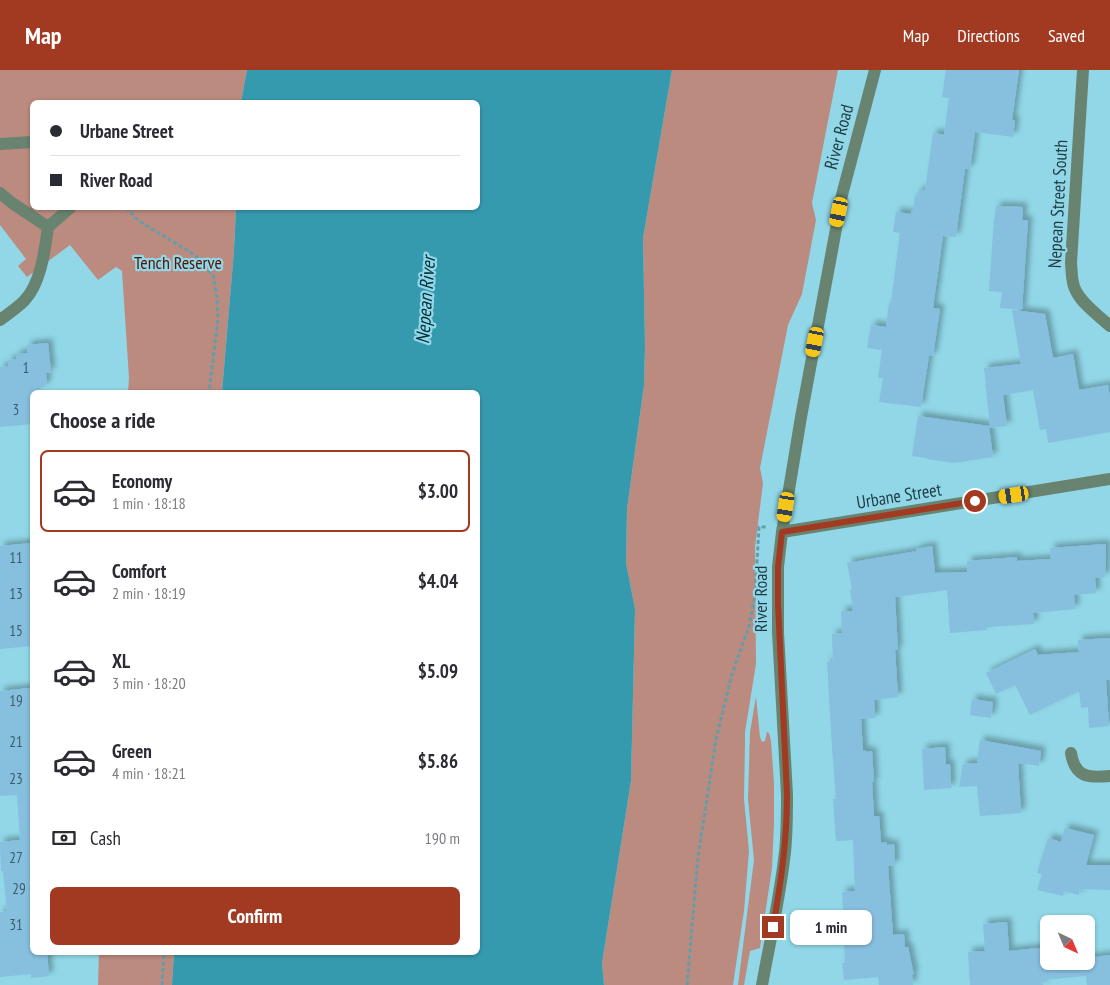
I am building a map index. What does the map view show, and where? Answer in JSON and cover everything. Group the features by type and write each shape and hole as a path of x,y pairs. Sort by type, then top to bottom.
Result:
{"street":[{"name":"River Road","path":"762,985 780,888 787,822 778,603 778,567 782,532 842,195 875,70"},
{"name":"Nepean Street South","path":"1083,70 1072,277 1076,290 1085,303 1110,326"},
{"path":"0,144 30,142"},
{"path":"0,193 48,227"},
{"path":"0,320 26,300 34,286 44,257 48,227 68,210"},
{"name":"Urbane Street","path":"782,532 1110,479"},
{"path":"1071,754 1072,761 1082,774 1094,777 1110,776"}],"path":[{"path":"128,210 139,220 195,255 212,275 217,298 218,319 209,390"},
{"path":"687,985 698,856 716,739 732,674 748,626 755,596 759,527 768,527"},
{"path":"162,985 164,955"}],"green space":[{"name":"Tench Reserve","path":"0,70 247,70 241,100 30,100 30,210 236,210 222,390 128,390 122,271 116,267 98,280 70,245 27,277 18,266 26,259 0,225"},
{"path":"672,70 838,70 812,203 816,220 802,294 788,325 760,468 763,483 755,547 756,664 745,732 744,799 749,851 744,911 733,985 604,985 602,963 631,781 635,609 626,563 627,509 644,385 643,238"},
{"path":"756,697 760,737 762,742 765,741 767,732 771,741 774,783 772,868 760,948 750,951 744,985 738,985 754,860 748,799 750,732"},
{"path":"99,955 174,955 172,985 98,985"}],"water":[{"name":"Nepean River","path":"247,70 672,70 643,238 644,385 627,509 626,563 635,609 631,781 602,963 604,985 172,985 174,955 480,955 480,390 222,390 236,210 480,210 480,100 241,100"}],"building":[{"path":"946,70 1019,70 1012,120 1015,120 1013,137 975,132 970,169 965,169 956,237 943,236 933,308 940,309 933,356 929,356 921,407 879,402 883,378 878,378 882,350 867,348 871,325 886,327 900,233 893,232 896,212 911,214 915,195 918,196 919,190 925,190 933,133 944,135 949,98 942,97"},
{"path":"996,206 1023,207 1022,220 1028,220 1022,310 1000,308 1002,292 989,291"},
{"path":"1012,310 1045,314 1053,358 1073,354 1079,390 1108,385 1110,432 1048,443 1046,429 1040,430 1033,390 1003,395 1007,426 990,428 984,368 1021,364"},
{"path":"48,343 51,372 46,373 47,384 45,384 45,387 30,390 30,424 0,427 0,367 8,366 8,360 16,359 16,354 27,353 27,345"},
{"path":"918,416 989,426 993,457 954,463 912,456"},
{"path":"30,543 30,646 0,649 0,546"},
{"path":"1106,544 1105,577 1095,578 1096,593 1074,595 1075,609 1033,613 1034,624 986,627 986,630 950,633 947,590 895,597 898,650 895,650 898,697 874,700 875,718 861,719 863,751 872,751 874,816 879,816 881,843 887,842 887,845 894,844 895,865 888,866 893,935 904,934 905,947 908,947 914,975 912,975 913,985 879,985 878,977 844,980 842,963 845,963 845,938 842,892 855,891 853,840 836,841 833,799 836,799 827,662 833,662 832,634 842,633 841,611 853,611 850,590 852,590 847,563 917,551 916,549 932,546 935,573 967,572 967,561 1017,557 1017,561 1051,559 1050,548"},
{"path":"1110,638 1110,680 1106,680 1109,726 1089,728 1088,707 1081,708 1079,691 1030,715 1015,685 996,694 986,673 1035,649 1038,655 1079,652 1078,640"},
{"path":"30,688 30,955 47,955 49,976 31,978 31,974 0,977 0,912 7,911 3,871 1,871 0,842 20,840 17,795 0,796 0,691"},
{"path":"972,699 993,702 991,718 970,715"},
{"path":"980,740 1041,751 1039,766 1018,763 1021,813 980,816 977,786 959,787 963,764 977,763"},
{"path":"945,747 946,765 950,764 951,788 924,790 922,749"},
{"path":"1065,828 1094,835 1086,865 1110,865 1110,890 1080,889 1079,895 1064,891 1063,896 1037,890 1042,874 1037,873 1048,838 1061,842"},
{"path":"1007,922 1009,951 1040,948 1040,970 1095,970 1095,957 1110,955 1110,985 1087,985 1086,976 1042,980 1043,985 970,985 968,952 985,951 983,924"}],"route":[{"path":"773,927 785,851 787,822 778,632 778,567 782,532 975,501"}]}
